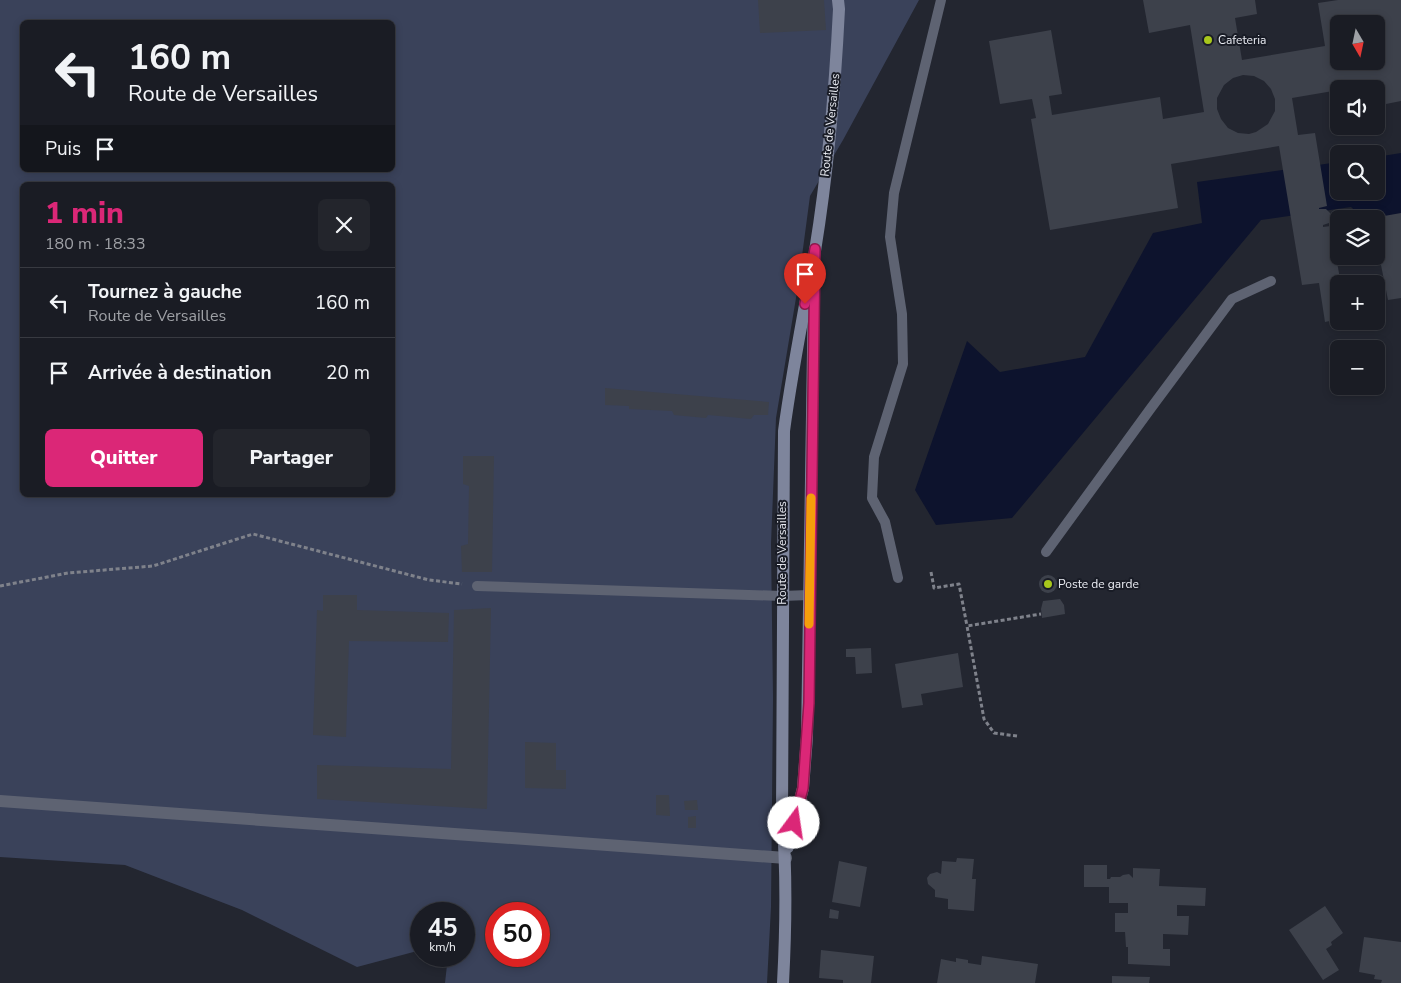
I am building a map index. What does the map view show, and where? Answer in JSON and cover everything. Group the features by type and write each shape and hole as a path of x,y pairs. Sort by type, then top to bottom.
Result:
{"main road":[{"name":"Route de Versailles","path":"784,983 786,858 782,814 782,596 784,431 791,378 815,249 835,90 838,0"},
{"name":"Route de Versailles","path":"786,858 803,788 808,737 815,249"}],"street":[{"path":"0,801 786,858"}],"lane":[{"path":"898,578 885,522 872,498 874,458 903,364 902,314 890,237 894,194 941,0"},
{"path":"1046,552 1232,299 1271,282"},
{"path":"477,586 782,596 809,595"}],"path":[{"path":"0,586 68,573 153,566 253,534 429,580 477,586"},
{"path":"931,572 934,588 959,584 984,719 994,733 1017,736"},
{"path":"967,626 1041,614"}],"shaded area":[{"path":"0,0 919,0 843,140 810,196 798,286 776,418 771,544 773,698 771,907 767,983 445,983 447,967 475,967 475,902 410,902 410,953 357,967 242,910 125,865 0,857"},
{"path":"1401,153 1401,223 1385,225 1385,210 1354,210 1351,207 1261,220 1012,518 936,525 915,490 967,341 1000,372 1085,357 1153,233 1202,223 1197,182 1330,163 1330,200 1385,200 1385,156"}],"building":[{"path":"758,0 824,0 826,30 760,33"},
{"path":"1143,0 1255,0 1257,14 1235,18 1242,60 1325,46 1318,3 1338,0 1401,0 1401,101 1385,104 1385,80 1330,80 1330,92 1292,98 1298,135 1315,133 1327,206 1319,209 1326,209 1330,213 1329,223 1323,225 1323,227 1330,226 1330,265 1338,265 1339,275 1330,275 1330,321 1325,322 1319,283 1302,285 1279,146 1171,164 1178,208 1050,230 1031,119 1036,118 1032,99 1000,104 989,41 1051,30 1062,94 1049,96 1052,115 1160,97 1163,119 1204,112 1190,25 1149,33","holes":["1243,75 1254,76 1264,81 1271,89 1275,99 1275,111 1268,124 1256,132 1249,134 1238,133 1228,128 1221,119 1217,109 1217,98 1224,85 1233,78"]},
{"path":"1401,213 1401,298 1388,300 1385,275 1383,275 1381,265 1385,265 1385,216"},
{"path":"605,388 769,402 768,415 754,415 751,419 708,415 706,418 674,415 672,411 629,409 629,406 605,405"},
{"path":"463,456 494,456 492,572 462,572 461,546 468,544 469,486 463,484"},
{"name":"Poste de garde","path":"1044,575 1052,575 1057,580 1055,591 1044,593 1039,588 1039,580"},
{"path":"323,595 357,595 357,610 449,613 448,642 349,641 346,737 313,735 317,610 323,611"},
{"path":"1060,599 1064,605 1065,614 1042,618 1041,609 1043,601"},
{"path":"491,608 487,809 317,799 317,765 451,769 454,610"},
{"path":"871,648 872,673 856,674 855,657 846,657 846,649"},
{"path":"958,653 963,687 921,694 923,705 902,708 895,664"},
{"path":"525,742 556,743 556,770 566,770 566,789 525,788"},
{"path":"656,795 669,795 670,816 656,815"},
{"path":"697,800 698,810 685,810 684,801"},
{"path":"696,816 696,828 688,828 688,817"},
{"path":"957,858 974,859 972,879 976,879 974,911 948,909 948,899 935,897 935,890 928,884 927,878 930,874 937,872 941,874 942,861 956,862"},
{"path":"839,861 867,867 860,907 832,902"},
{"path":"1084,865 1107,865 1107,879 1129,874 1133,878 1133,868 1160,869 1159,886 1206,888 1205,906 1177,905 1177,916 1189,916 1188,935 1163,934 1163,949 1170,949 1170,966 1128,964 1128,947 1126,947 1125,932 1115,932 1115,913 1128,913 1128,903 1109,903 1109,887 1084,887"},
{"path":"1325,906 1343,933 1331,942 1332,945 1326,949 1339,970 1323,980 1289,930"},
{"path":"830,909 839,911 838,919 829,918"},
{"path":"1364,937 1401,942 1401,983 1381,983 1382,980 1374,979 1375,975 1359,972"},
{"path":"821,950 874,956 871,983 843,983 843,980 819,978"},
{"path":"982,956 1038,964 1035,983 937,983 941,959 956,962 956,958 968,960 968,963 981,965"},
{"path":"1112,976 1150,977 1149,983 1112,983"}],"slow traffic":[{"path":"809,624 811,498"}],"place":[{"name":"Cafeteria","path":"1208,40"},
{"name":"Poste de garde","path":"1048,584"}],"route":[{"path":"794,823 803,788 808,737 815,249 805,304"}]}
